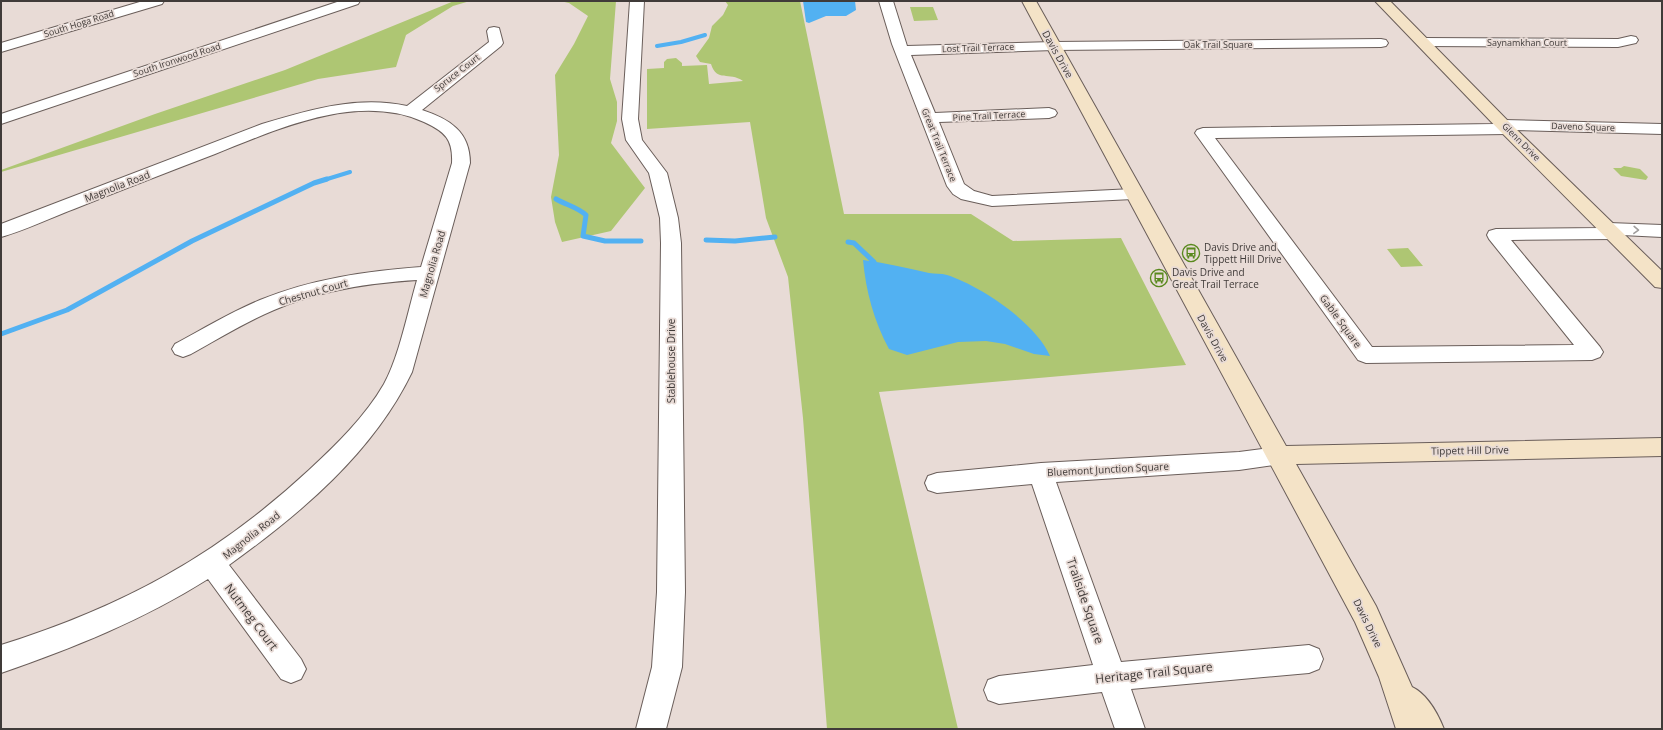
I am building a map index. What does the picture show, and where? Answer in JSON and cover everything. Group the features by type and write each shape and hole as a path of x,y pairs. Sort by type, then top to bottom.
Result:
{"main road":[{"name":"Davis Drive","path":"1029,1 1133,194 1366,615 1394,677 1411,729"},
{"name":"Glenn Drive","path":"1382,1 1505,127 1662,282"},
{"name":"Tippett Hill Drive","path":"1278,456 1662,446"},
{"name":"Davis Drive","path":"1394,677 1429,729"}],"street":[{"name":"South Hoga Road","path":"1,48 157,1"},
{"name":"South Ironwood Road","path":"1,119 353,1"},
{"name":"Stablehouse Drive","path":"637,1 630,119 634,140 658,173 669,218 671,243 671,592 667,667 651,729"},
{"name":"Great Trail Terrace","path":"886,1 902,51 928,118 959,190 975,198 992,201 1133,194"},
{"name":"Spruce Court","path":"410,111 496,43 494,31"},
{"name":"Saynamkhan Court","path":"1423,42 1618,43 1631,40"},
{"name":"Oak Trail Square","path":"1054,46 1381,43"},
{"name":"Lost Trail Terrace","path":"902,51 1054,46"},
{"name":"Magnolia Road","path":"1,231 268,127 309,115 349,108 379,108 410,111 427,117 450,129 461,146 461,163 401,372 395,385 369,422 343,453 306,489 252,535 212,564 142,604 105,621 70,636 1,659"},
{"name":"Pine Trail Terrace","path":"928,118 1049,113"},
{"name":"Daveno Square","path":"1505,127 1662,129"},
{"name":"Gable Square","path":"1505,127 1203,133 1366,355 1592,352 1496,235 1611,231"},
{"path":"1611,231 1662,231"},
{"name":"Chestnut Court","path":"183,349 268,305 306,292 370,278 429,273"},
{"name":"Bluemont Junction Square","path":"937,483 1041,473 1240,461 1278,456"},
{"name":"Trailside Square","path":"1041,473 1130,729"},
{"name":"Nutmeg Court","path":"212,564 291,669"},
{"name":"Heritage Trail Square","path":"1000,690 1111,677 1309,659"}],"green space":[{"path":"454,1 470,1 453,6 406,35 396,67 318,79 1,172 1,170 155,114 285,70"},
{"path":"560,1 616,1 610,79 617,102 617,121 611,143 645,188 611,231 562,242 555,222 551,197 559,155 555,75 574,44 588,16 569,3"},
{"path":"725,1 800,1 844,214 971,214 1013,241 1121,238 1186,365 879,392 958,729 827,729 803,418 788,277 766,218 750,122 647,129 647,69 664,68 664,62 667,59 676,58 682,63 682,66 707,65 709,84 743,81 738,78 720,75 714,70 711,64 700,62 696,56 709,38 712,26 723,15 728,5"},
{"path":"910,7 933,7 938,20 914,21"},
{"path":"1624,166 1640,169 1648,177 1646,180 1621,176 1613,168 1621,168"},
{"path":"1408,248 1423,266 1401,267 1387,249"}],"water":[{"path":"803,1 855,1 856,10 846,16 826,16 809,23 806,22"},
{"path":"863,260 929,273 945,274 961,280 1006,307 1033,331 1043,343 1050,356 1034,354 1005,344 986,341 958,342 907,355 889,349 875,317 866,283"}],"waterway":[{"path":"657,46 681,42 705,35"},
{"path":"324,180 350,172"},
{"path":"1,334 67,310 192,241 314,183 327,179"},
{"path":"556,199 586,215 583,236 605,241 641,241"},
{"path":"706,240 735,241 775,237"},
{"path":"848,242 854,243 874,262"}],"place":[{"name":"Davis Drive and Tippett Hill Drive","path":"1191,253"},
{"name":"Davis Drive and Great Trail Terrace","path":"1159,278"}]}
